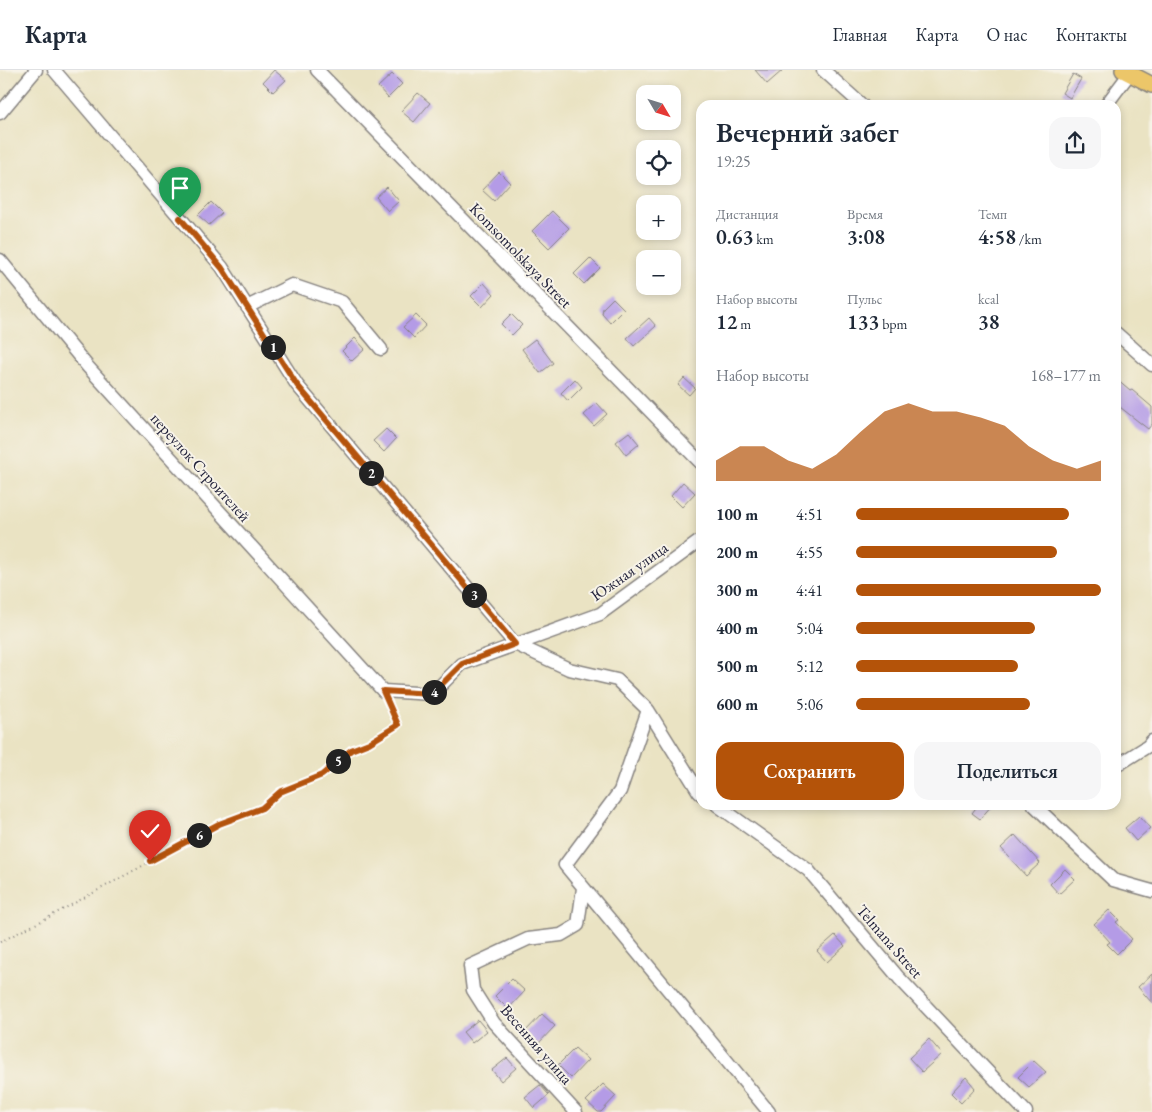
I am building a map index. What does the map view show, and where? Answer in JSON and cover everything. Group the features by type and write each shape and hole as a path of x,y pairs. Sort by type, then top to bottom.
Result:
{"main road":[{"path":"1127,72 1152,85"}],"street":[{"path":"0,113 36,70"},
{"path":"54,70 222,268 297,385 515,644 569,669 617,680 648,710 696,787"},
{"name":"Komsomolskaya Street","path":"317,70 696,458"},
{"path":"822,70 856,100"},
{"path":"1109,100 1127,72"},
{"name":"переулок Строителей","path":"0,260 88,367 383,691"},
{"path":"248,307 292,285 342,302 380,349"},
{"path":"1121,337 1152,365"},
{"name":"Южная улица","path":"383,691 432,694 462,664 600,614 696,544"},
{"path":"648,710 620,790 565,866 769,1112"},
{"path":"1121,763 1148,746 1152,741"},
{"name":"Telmana Street","path":"724,810 808,870 899,978 1026,1112"},
{"path":"1039,810 1113,880 1152,891"},
{"name":"Весенняя улица","path":"576,1112 494,1023 473,990 470,966 528,939 561,935 578,925 583,888"}],"path":[{"path":"0,942 219,824 262,808 280,792 322,775 351,750 369,743 398,725 383,691"}],"building":[{"path":"274,70 286,80 273,92 263,82"},
{"path":"755,70 783,70 767,84"},
{"path":"392,74 402,84 388,98 378,87"},
{"path":"1073,74 1081,79 1070,98 1062,93"},
{"path":"418,93 430,103 414,122 401,111"},
{"path":"499,172 510,183 494,201 482,190"},
{"path":"387,187 399,201 388,211 376,197"},
{"path":"211,202 222,213 209,225 198,215"},
{"path":"552,211 569,228 549,248 532,231"},
{"path":"590,258 600,268 584,284 574,274"},
{"path":"484,283 494,294 482,307 471,296"},
{"path":"613,298 624,309 610,323 602,314 603,308"},
{"path":"511,314 522,325 512,335 501,324"},
{"path":"416,315 426,325 414,338 403,327"},
{"path":"649,318 656,326 634,346 627,338"},
{"path":"355,338 365,349 352,361 342,351"},
{"path":"535,339 553,363 540,373 522,349"},
{"path":"684,378 695,388 689,395 678,385"},
{"path":"575,379 582,387 568,401 561,393"},
{"path":"1121,383 1152,407 1152,424 1148,429 1121,408"},
{"path":"597,403 607,414 594,426 584,415"},
{"path":"386,429 396,439 384,452 373,441"},
{"path":"629,432 639,444 626,455 616,442"},
{"path":"683,482 695,493 682,507 671,496"},
{"path":"974,810 988,810 980,819 972,813"},
{"path":"1139,816 1150,828 1136,841 1125,828"},
{"path":"1015,835 1040,863 1026,876 1001,848"},
{"path":"1065,869 1075,879 1059,894 1050,884"},
{"path":"1109,910 1119,920 1116,922 1132,939 1117,954 1107,944 1110,942 1094,924"},
{"path":"835,935 845,946 827,962 817,951"},
{"path":"1152,974 1152,1003 1138,987"},
{"path":"512,979 525,991 508,1009 495,996"},
{"path":"542,1014 555,1026 538,1044 525,1032"},
{"path":"478,1020 487,1031 472,1043 463,1032"},
{"path":"929,1039 942,1054 922,1072 909,1058"},
{"path":"575,1048 588,1060 571,1078 558,1065"},
{"path":"507,1058 516,1068 501,1081 492,1070"},
{"path":"1034,1061 1046,1072 1029,1087 1018,1077"},
{"path":"966,1077 975,1088 961,1103 951,1093"},
{"path":"603,1084 616,1096 601,1112 598,1112 586,1101"},
{"path":"540,1085 549,1095 534,1108 525,1097"}],"route":[{"path":"150,861 219,824 262,808 280,792 322,775 351,750 369,743 398,725 383,691 432,694 462,664 515,644 297,385 222,268 180,218"}]}
